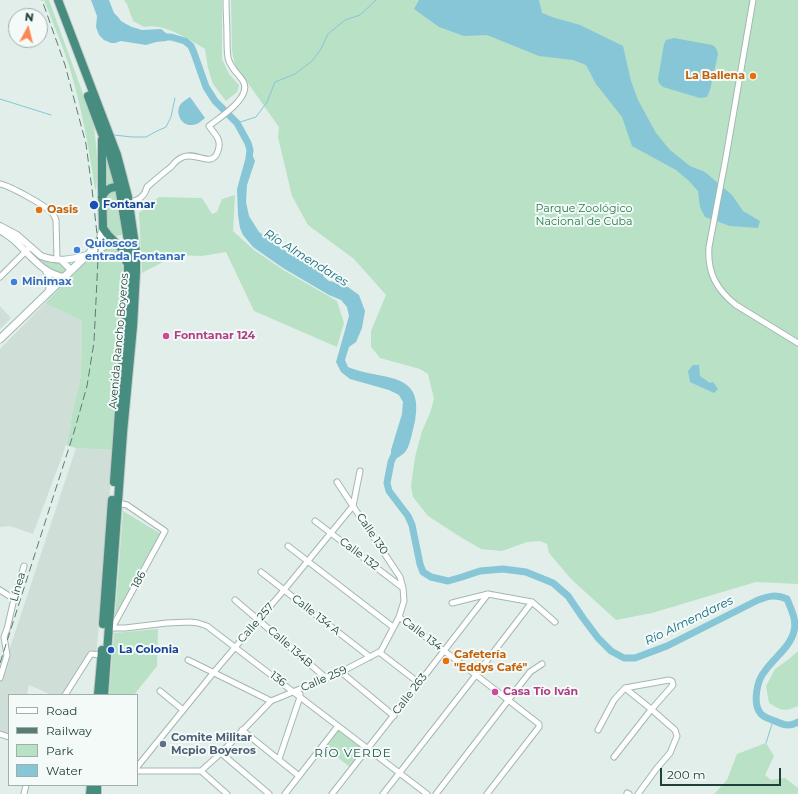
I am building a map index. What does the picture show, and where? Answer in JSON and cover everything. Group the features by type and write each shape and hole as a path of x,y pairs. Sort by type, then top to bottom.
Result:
{"highway":[{"name":"Avenida Rancho Boyeros","path":"53,0 112,161 119,187 128,248 126,322 98,694"},
{"name":"Avenida Rancho Boyeros","path":"58,0 117,155 129,200 136,256 136,283 104,694"},
{"path":"98,124 102,146 103,228 124,253 128,270"},
{"path":"102,197 109,188 119,187 123,190 129,200"},
{"path":"114,241 127,235 133,227"}],"main road":[{"path":"0,339 89,254 100,240 103,228"},
{"path":"89,254 114,241"}],"street":[{"path":"129,200 136,201 140,198 146,192 147,187 181,158 188,155 194,155 210,159 214,157 218,149 219,139 209,126 236,104 245,92 245,84 243,80 231,66 228,59 226,0"},
{"path":"753,0 725,163 711,234 708,255 709,266 721,291 736,306 798,343"},
{"path":"0,179 2,184 31,199 54,214 56,220 59,260 71,270"},
{"path":"0,226 16,236 46,271 50,285 49,292"},
{"path":"0,230 13,240 41,256 59,260 71,260 89,254"},
{"path":"0,277 28,249"},
{"path":"46,271 65,277"},
{"name":"Calle 257","path":"138,766 214,672 308,562 353,506 360,471"},
{"name":"Calle 130","path":"337,482 400,577 403,588"},
{"name":"186","path":"110,628 165,531 127,506 118,503"},
{"name":"Calle 132","path":"315,521 403,588"},
{"name":"Calle 134","path":"288,546 393,627"},
{"name":"Línea","path":"0,678 7,654 5,641 2,635 7,629 24,566"},
{"name":"Calle 134 A","path":"261,572 370,657"},
{"path":"403,588 404,601 399,617 381,651 379,652 419,684"},
{"path":"0,590 14,599"},
{"path":"452,603 488,594 532,602 555,622"},
{"name":"Calle 263","path":"332,794 488,594"},
{"name":"Calle 134B","path":"235,600 326,678"},
{"path":"383,794 532,602"},
{"name":"Calle 134","path":"399,617 476,675 540,726 487,794"},
{"name":"136","path":"110,628 198,622 207,626 427,794"},
{"name":"Calle 259","path":"200,771 221,753 272,701 341,672 379,652"},
{"path":"66,694 91,654 101,655"},
{"path":"188,660 272,701"},
{"path":"436,794 530,672 542,664"},
{"path":"341,672 394,716"},
{"path":"598,730 614,700 626,688 669,680 672,681 673,684 651,709 614,757"},
{"path":"626,688 674,730 677,736 670,752 638,794"},
{"path":"279,760 300,697 300,689"},
{"path":"160,691 183,710"},
{"path":"285,794 338,726"},
{"path":"242,730 299,776"},
{"path":"221,753 269,794"},
{"path":"138,772 200,771 226,794"}],"shaded area":[{"path":"45,303 82,321 81,375 70,430 63,454 33,534 10,526 0,527 0,349"},
{"path":"0,306 11,318 0,329"},
{"path":"76,448 112,450 107,546 96,654 91,655 66,694 50,694 29,685 27,694 8,694 8,737 0,734 0,678"}],"green space":[{"path":"44,0 49,0 94,124 97,165 96,190 85,129 70,69"},
{"path":"124,0 222,0 222,59 229,74 239,85 237,92 226,101 213,84 208,68 205,49 176,33 160,27 144,27 133,21"},
{"name":"Parque Zoológico Nacional de Cuba","path":"231,0 798,0 798,584 756,582 652,613 616,620 571,579 549,553 547,544 540,541 527,542 502,551 481,549 428,516 413,497 411,486 415,457 422,431 434,399 428,374 420,369 380,358 371,347 371,331 386,295 354,259 308,225 292,196 278,137 279,127 235,65 232,51"},
{"path":"108,156 116,183 106,188 105,158"},
{"path":"116,190 125,234 119,236 113,235 109,231 107,225 107,197 110,192"},
{"path":"235,195 233,231 254,250 285,271 337,301 344,323 337,347 254,311 226,252 202,256 176,255 142,273 139,213 159,197 202,198 212,214 217,212 222,199"},
{"path":"110,246 118,251 123,260 121,329 112,450 76,448 66,445 81,375 82,321 45,303 93,255"},
{"path":"32,252 53,262 61,263 67,268 65,272 63,274 49,271 31,253"},
{"path":"123,511 161,534 115,617"},
{"path":"158,629 157,666 135,694 109,694 114,633"},
{"path":"798,651 798,706 783,710 769,703 766,686 775,669"},
{"path":"339,730 364,749 350,767 325,748"},
{"path":"766,743 774,756 765,775 771,780 785,778 798,788 798,794 714,794 727,780 737,754"}],"water":[{"path":"91,0 109,0 114,13 126,24 142,30 161,29 171,37 166,41 146,45 121,41 111,43 104,40 99,35 96,27 97,16"},
{"path":"419,0 539,0 542,13 580,25 623,46 631,81 638,100 656,133 670,150 690,166 705,172 732,195 743,211 760,221 758,228 730,226 705,217 700,207 698,191 689,181 676,170 632,146 622,117 596,84 586,65 573,60 539,56 487,35 464,36 439,27 414,9"},
{"path":"674,38 712,45 716,48 718,54 707,97 700,98 663,87 659,83 658,79 664,44 666,40"},
{"path":"190,97 205,118 194,125 185,124 180,119 178,112 180,105"},
{"path":"250,150 255,161 247,185 246,202 249,216 259,232 287,252 315,265 329,281 340,283 359,295 365,311 362,328 356,342 349,347 345,360 348,367 397,380 407,385 413,393 416,404 415,421 410,441 405,452 391,462 391,450 402,414 403,402 399,395 389,390 350,379 341,372 336,362 349,316 347,307 341,300 329,295 283,268 253,247 243,235 240,228 238,215 237,189 245,160"},
{"path":"693,365 699,365 700,376 710,383 713,382 718,389 714,393 690,382 688,371"}],"waterway":[{"path":"237,123 256,117 267,102 275,82 295,74 312,61 321,49 328,34 345,20 360,15 376,0"},
{"name":"Río Almendares","path":"162,37 171,37 185,41 191,46 206,87 215,101 237,123 248,143 250,150 249,158"},
{"path":"114,135 146,137 166,127 171,117 175,98"},
{"path":"0,99 51,115"},
{"name":"Río Almendares","path":"395,453 391,462 387,483 389,491 408,516 412,525 423,572 431,577 448,581 480,571 503,569 526,572 553,583 568,596 598,638 611,651 624,658 635,658 667,646 766,597 779,596 787,599 794,619 794,631 786,647 762,675 756,698 758,710 764,716 786,725 792,725 798,722"},
{"path":"766,743 773,721"}],"railway":[{"path":"0,663 74,432 87,386 94,342 98,243 86,144 65,65 42,0"}],"place":[{"name":"La Ballena","path":"753,76"},
{"name":"Fontanar","path":"94,205"},
{"name":"Oasis","path":"39,210"},
{"name":"Quioscos entrada Fontanar","path":"77,250"},
{"name":"Minimax","path":"14,282"},
{"name":"Fonntanar 124","path":"166,336"},
{"name":"La Colonia","path":"111,650"},
{"name":"Cafetería \"Eddys Café\"","path":"446,661"},
{"name":"Casa Tío Iván","path":"495,692"},
{"name":"Comite Militar Mcpio Boyeros","path":"163,744"}],"district":[{"name":"RÍO VERDE","path":"353,753"}]}
